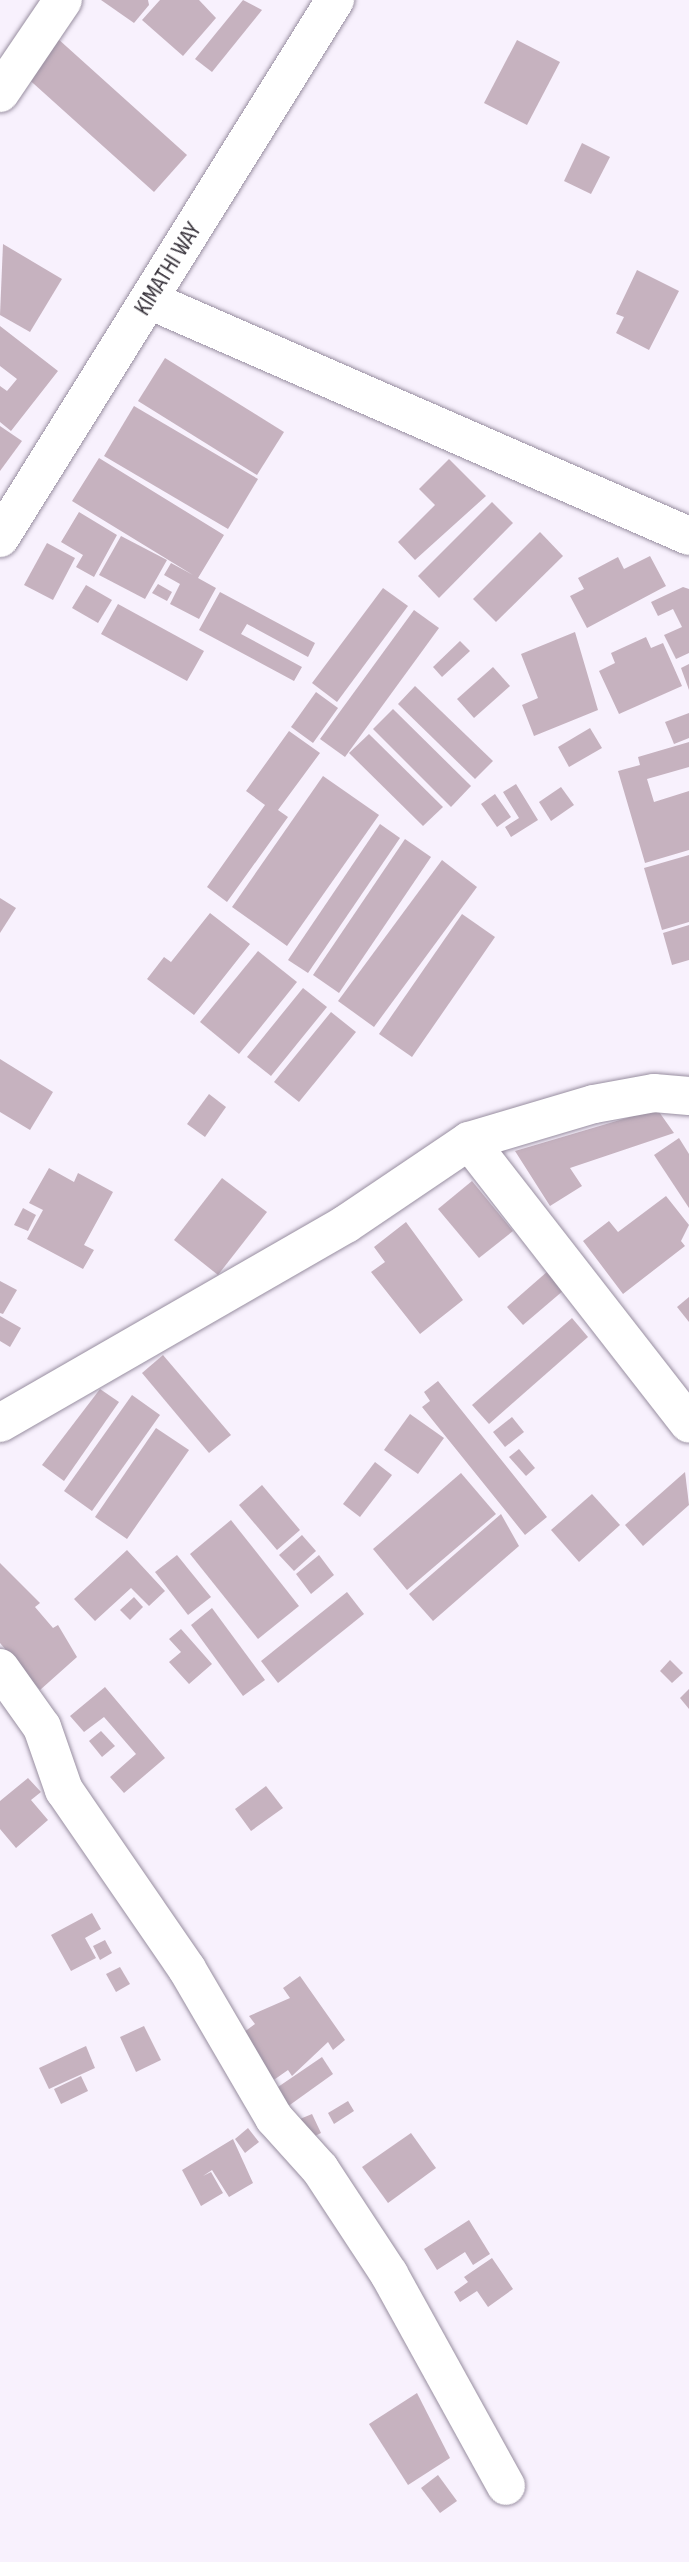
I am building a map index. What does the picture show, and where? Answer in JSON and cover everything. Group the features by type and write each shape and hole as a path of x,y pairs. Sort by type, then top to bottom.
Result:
{"street":[{"path":"0,93 64,0"},
{"name":"KIMATHI WAY","path":"0,538 335,0"},
{"path":"149,300 689,536"},
{"path":"0,1423 346,1224 469,1141 594,1104 654,1093 689,1096"},
{"path":"469,1141 689,1424"},
{"path":"0,1668 42,1727 64,1790 187,1969 274,2118 320,2169 389,2274 506,2486"}],"building":[{"path":"101,0 148,0 149,5 134,23"},
{"path":"160,0 199,0 216,18 183,56 142,20"},
{"path":"243,0 262,10 212,72 195,59"},
{"path":"57,38 187,155 154,192 24,75"},
{"path":"517,40 560,62 527,125 484,103"},
{"path":"582,143 610,157 591,194 564,181"},
{"path":"3,244 62,279 30,332 0,315"},
{"path":"637,270 679,291 649,350 616,333 624,317 616,314"},
{"path":"0,326 58,371 11,431 0,422 0,386 7,391 17,379 0,366"},
{"path":"165,358 284,432 257,475 138,401"},
{"path":"134,406 258,479 228,529 104,456"},
{"path":"0,426 22,441 0,471"},
{"path":"99,458 224,535 198,578 216,588 199,619 170,604 180,584 164,575 171,563 193,575 72,501"},
{"path":"449,459 486,496 415,560 398,542 435,505 419,489"},
{"path":"492,502 513,523 439,598 418,576"},
{"path":"79,512 117,535 94,577 76,567 83,555 61,542"},
{"path":"540,532 563,556 496,622 473,599"},
{"path":"121,536 167,560 145,599 99,575"},
{"path":"47,543 75,558 53,600 24,585"},
{"path":"650,556 666,586 587,628 570,596 584,589 578,578 618,557 624,569"},
{"path":"158,584 172,592 167,601 152,593"},
{"path":"86,585 112,600 98,623 72,608"},
{"path":"683,587 689,589 689,653 676,659 664,635 682,627 673,609 658,616 651,602"},
{"path":"383,588 408,606 337,702 312,683"},
{"path":"220,592 315,643 308,657 247,624 241,634 302,667 294,681 199,630"},
{"path":"118,604 204,651 187,681 101,634"},
{"path":"414,610 439,628 345,757 320,739"},
{"path":"575,632 598,710 534,736 522,705 538,698 521,654"},
{"path":"646,637 651,648 663,643 682,686 619,714 599,671 615,663 611,653"},
{"path":"460,641 470,651 442,677 433,667"},
{"path":"689,664 689,690 681,668"},
{"path":"493,667 510,686 474,718 457,699"},
{"path":"415,686 493,761 475,779 398,704"},
{"path":"316,692 338,708 313,743 291,727"},
{"path":"393,709 471,786 451,807 373,729"},
{"path":"689,713 689,738 674,744 665,722"},
{"path":"590,728 602,748 569,767 558,747"},
{"path":"289,731 320,753 278,810 288,817 227,902 207,887 265,805 246,791"},
{"path":"369,734 443,807 423,826 349,753"},
{"path":"689,742 689,767 647,779 654,802 689,791 689,850 645,863 618,771 640,765 638,757"},
{"path":"323,776 379,815 287,946 232,907"},
{"path":"516,784 538,820 511,837 505,827 519,818 503,792"},
{"path":"561,787 574,805 551,821 539,802"},
{"path":"495,794 511,817 497,827 481,804"},
{"path":"380,824 400,838 308,973 288,960"},
{"path":"405,839 431,857 339,993 313,975"},
{"path":"689,855 689,922 662,930 644,868"},
{"path":"442,860 477,887 374,1027 338,1001"},
{"path":"0,898 16,908 0,933"},
{"path":"210,913 250,944 194,1015 147,979 164,957 171,962"},
{"path":"462,914 495,937 412,1057 379,1034"},
{"path":"689,925 689,960 672,965 663,933"},
{"path":"258,951 297,982 239,1054 200,1022"},
{"path":"303,988 327,1007 271,1076 247,1057"},
{"path":"331,1012 356,1032 299,1102 274,1082"},
{"path":"0,1059 53,1092 30,1130 0,1112"},
{"path":"209,1094 226,1107 205,1137 187,1124"},
{"path":"657,1109 674,1133 570,1168 582,1186 550,1206 515,1151"},
{"path":"679,1138 689,1154 689,1208 654,1155"},
{"path":"49,1168 74,1182 78,1173 113,1192 84,1245 94,1250 83,1269 27,1239 43,1210 29,1203"},
{"path":"222,1178 267,1212 218,1275 174,1240"},
{"path":"472,1181 513,1231 479,1258 438,1209"},
{"path":"666,1196 689,1225 681,1241 685,1246 623,1294 583,1241 609,1221 618,1232"},
{"path":"23,1208 36,1215 28,1231 14,1225"},
{"path":"406,1222 463,1300 420,1334 371,1272 385,1262 374,1247"},
{"path":"548,1271 564,1290 523,1325 507,1307"},
{"path":"0,1281 17,1290 3,1314 0,1313"},
{"path":"689,1297 689,1322 677,1307"},
{"path":"0,1316 21,1328 10,1347 0,1341"},
{"path":"572,1318 588,1337 489,1424 472,1405"},
{"path":"163,1355 231,1435 209,1453 142,1373"},
{"path":"438,1381 547,1517 525,1535 422,1407 430,1401 424,1392"},
{"path":"100,1389 119,1402 64,1481 42,1465"},
{"path":"132,1395 160,1415 92,1511 64,1491"},
{"path":"410,1414 444,1438 418,1474 384,1450"},
{"path":"512,1417 524,1432 505,1447 493,1432"},
{"path":"156,1428 189,1450 127,1539 95,1517"},
{"path":"519,1449 535,1468 526,1476 509,1457"},
{"path":"375,1462 392,1475 360,1517 343,1504"},
{"path":"685,1472 689,1505 643,1546 625,1525"},
{"path":"461,1473 496,1514 407,1590 373,1549"},
{"path":"262,1485 300,1530 277,1550 239,1505"},
{"path":"592,1494 620,1525 579,1562 551,1530"},
{"path":"501,1514 519,1546 433,1621 409,1594"},
{"path":"231,1520 299,1606 258,1639 190,1554"},
{"path":"302,1535 316,1551 294,1571 279,1555"},
{"path":"127,1550 165,1591 149,1606 131,1588 95,1621 74,1599"},
{"path":"177,1555 211,1597 188,1615 155,1572"},
{"path":"319,1555 334,1575 311,1594 296,1574"},
{"path":"0,1563 40,1603 35,1607 53,1628 58,1625 77,1657 40,1690 0,1643"},
{"path":"347,1592 364,1614 278,1683 261,1661"},
{"path":"134,1597 143,1607 130,1620 120,1610"},
{"path":"212,1608 265,1680 243,1696 191,1625"},
{"path":"181,1629 212,1664 189,1684 169,1662 181,1652 169,1639"},
{"path":"670,1660 683,1673 672,1683 660,1671"},
{"path":"105,1687 165,1758 124,1793 110,1777 136,1754 104,1717 84,1732 70,1716"},
{"path":"689,1689 689,1709 680,1698"},
{"path":"101,1731 115,1746 102,1757 89,1741"},
{"path":"28,1778 41,1792 31,1800 48,1820 16,1848 0,1829 0,1801"},
{"path":"266,1786 283,1808 251,1831 235,1809"},
{"path":"92,1913 101,1929 85,1938 96,1958 71,1971 51,1935"},
{"path":"105,1940 112,1953 100,1960 93,1946"},
{"path":"120,1967 130,1984 116,1992 106,1974"},
{"path":"300,1976 345,2040 333,2050 328,2042 292,2076 288,2070 268,2084 236,2038 255,2024 249,2016 290,1998 283,1988"},
{"path":"144,2026 161,2060 136,2072 120,2037"},
{"path":"86,2046 95,2068 49,2089 39,2068"},
{"path":"322,2057 333,2074 287,2107 275,2089"},
{"path":"81,2076 88,2091 61,2104 54,2089"},
{"path":"348,2101 354,2111 334,2124 328,2113"},
{"path":"312,2114 321,2133 309,2139 300,2119"},
{"path":"248,2128 259,2142 245,2153 235,2139"},
{"path":"411,2133 436,2168 388,2203 362,2167"},
{"path":"233,2139 253,2183 229,2197 212,2170 203,2176 211,2172 223,2193 201,2206 182,2170"},
{"path":"469,2220 490,2254 473,2265 465,2252 437,2270 424,2249"},
{"path":"492,2258 513,2289 488,2307 477,2291 460,2302 454,2292 468,2282 464,2277"},
{"path":"417,2393 450,2458 408,2485 369,2424"},
{"path":"438,2475 457,2501 440,2513 421,2488"}]}
